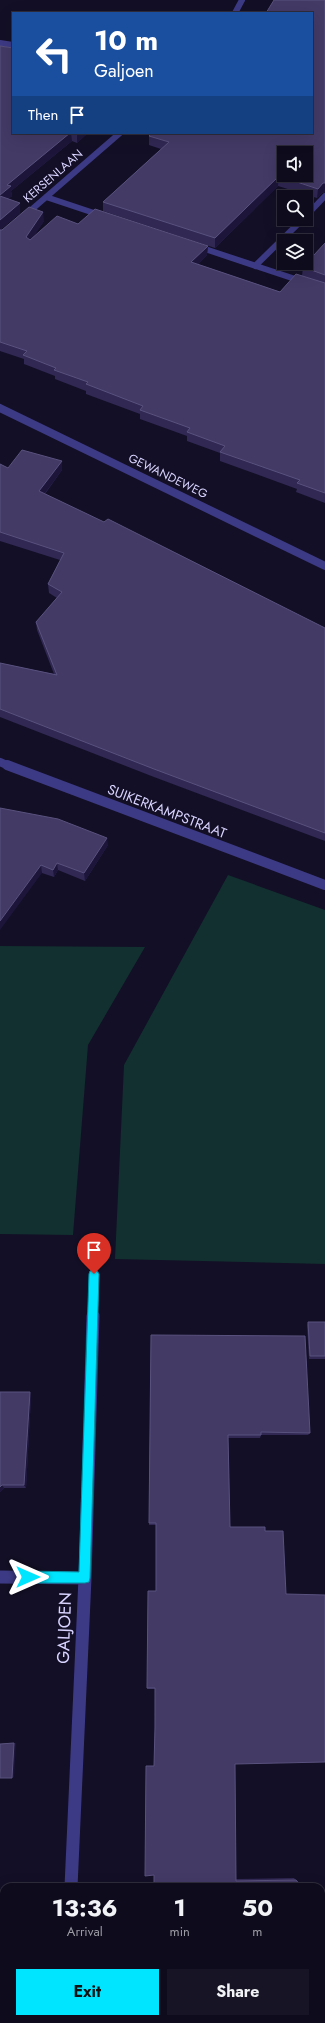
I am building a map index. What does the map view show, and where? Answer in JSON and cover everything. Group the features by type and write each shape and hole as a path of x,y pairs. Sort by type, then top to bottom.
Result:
{"street":[{"path":"236,12 242,0"},
{"path":"0,43 12,45"},
{"name":"KERSENLAAN","path":"17,221 119,134"},
{"path":"313,209 325,196"},
{"path":"46,197 113,219"},
{"path":"255,266 296,226"},
{"path":"188,244 325,289"},
{"name":"GEWANDEWEG","path":"0,408 325,566"},
{"name":"SUIKERKAMPSTRAAT","path":"0,762 325,885"},
{"name":"GALJOEN","path":"71,1883 85,1578 94,1274"},
{"path":"0,1577 85,1578"}],"green space":[{"path":"228,875 325,910 325,1264 115,1259 124,1065"},
{"path":"0,946 145,947 88,1045 73,1235 0,1234"}],"building":[{"path":"274,0 325,0 325,183 323,183 318,189 297,182 313,182 313,146 277,146 277,178 215,238 103,202 169,142 149,136 151,134 313,134 313,12 267,12"},
{"path":"0,46 12,48 12,134 69,134 7,185 11,186 0,195"},
{"path":"0,196 20,203 0,220"},
{"path":"29,207 43,212 26,237 30,240 57,216 78,224 95,209 208,246 191,262 280,292 296,274 325,283 325,493 297,483 300,480 220,452 225,446 187,432 190,428 140,410 143,406 86,384 88,382 54,370 56,368 23,355 27,351 0,342 0,230 2,230"},
{"path":"325,243 325,275 311,270 313,270 313,256"},
{"path":"22,450 62,461 39,491 104,522 108,519 325,628 325,833 0,709 0,663 57,675 36,622 62,592 48,584 64,553 0,532 0,464 8,468"},
{"path":"0,808 58,819 107,838 84,873 57,863 53,870 41,865 0,921"},
{"path":"308,1322 325,1322 325,1356 310,1356"},
{"path":"151,1335 305,1336 310,1433 261,1432 261,1435 228,1435 230,1527 265,1527 265,1531 283,1531 286,1594 325,1595 325,1762 235,1764 236,1881 296,1880 299,1883 154,1883 154,1875 145,1876 146,1766 154,1766 155,1727 155,1688 147,1688 148,1591 156,1591 156,1523 149,1523"},
{"path":"0,1392 30,1392 24,1485 2,1485 0,1487"},
{"path":"14,1743 12,1778 0,1778 0,1744"}],"route":[{"path":"28,1577 85,1578 94,1274"}]}
